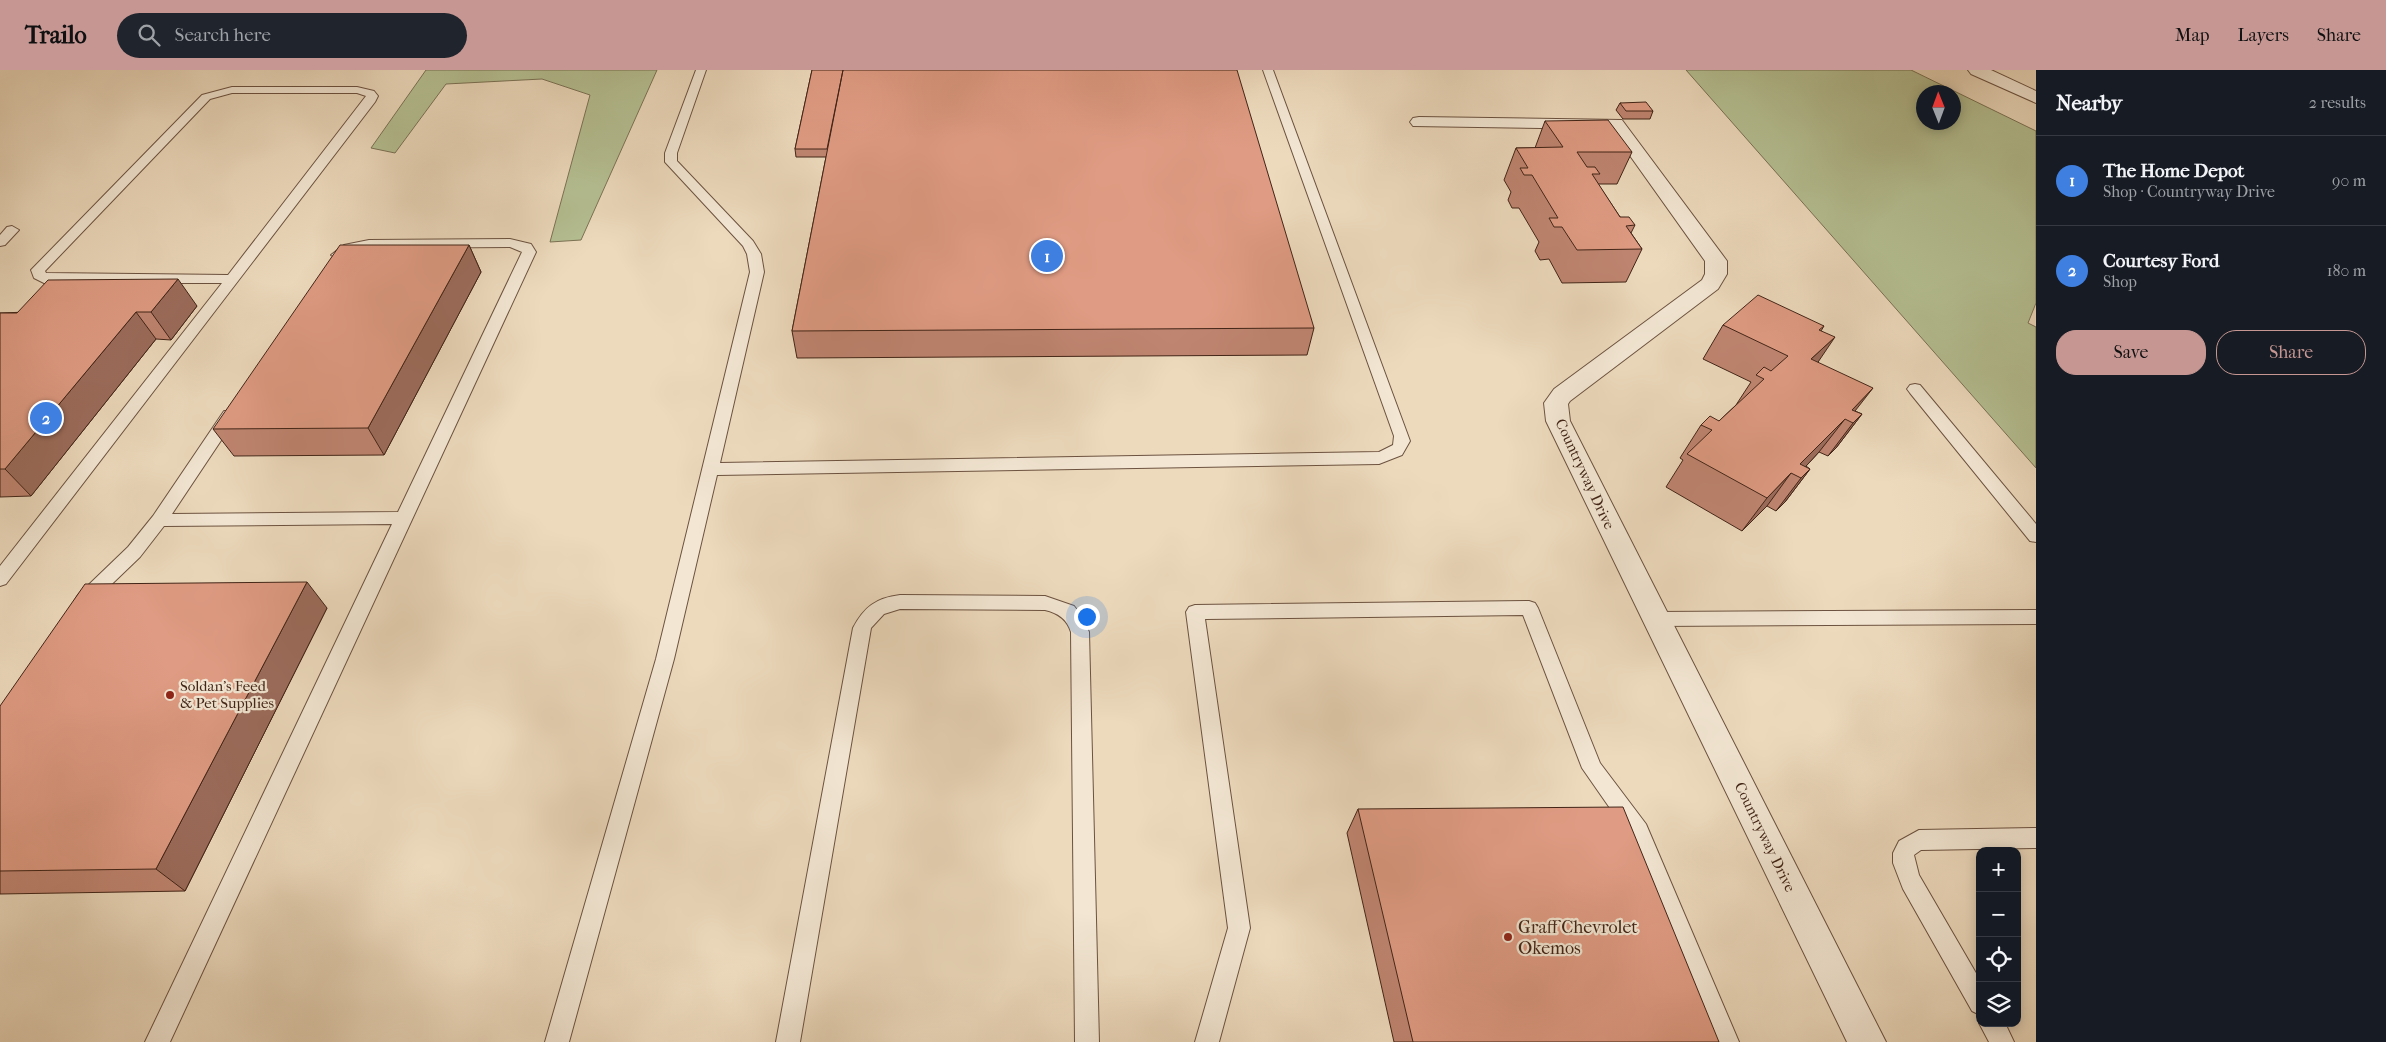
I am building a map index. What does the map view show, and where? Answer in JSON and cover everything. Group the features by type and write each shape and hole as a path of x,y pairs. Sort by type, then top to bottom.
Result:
{"street":[{"path":"1976,70 2036,98"},
{"name":"Countryway Drive","path":"1419,122 1616,124 1716,262 1716,274 1710,284 1568,389 1556,403 1558,420 1568,444 1867,1042"}],"lane":[{"path":"557,1042 665,659 757,272 754,254 748,244 671,162 671,153 701,70"},
{"path":"710,469 1379,458 1390,456 1399,451 1403,444 1402,436 1268,70"},
{"path":"0,580 370,100 372,96 370,93 357,90 232,90 206,97 38,270 39,275 53,280 232,279"},
{"path":"0,230 12,230 0,242"},
{"path":"156,1042 529,252 519,244 510,243 369,244 349,248 340,253 329,267"},
{"path":"1915,389 2036,536"},
{"path":"72,613 134,552 160,520 241,397"},
{"path":"160,520 405,518"},
{"path":"788,1042 862,628 867,617 875,609 887,604 900,602 1045,603 1058,606 1069,612 1077,621 1080,642 1087,1042"},
{"path":"1208,1042 1238,928 1195,612 1528,608 1592,768 1638,831 1727,1042"},
{"path":"1657,620 2036,617"},
{"path":"1976,996 1911,882 1904,867 1903,854 1909,845 1920,840 2036,838"},
{"path":"1993,1027 2002,1042"}],"green space":[{"path":"426,70 657,70 581,240 550,242 590,95 542,79 446,84 395,153 371,148"},
{"path":"1686,70 1911,70 1942,85 1916,85 1916,130 1961,130 1961,94 2036,131 2036,303 2028,323 2036,327 2036,468"}],"building":[{"path":"812,70 843,70 827,149 795,149"},
{"path":"843,70 1237,70 1314,328 792,331"},
{"path":"1646,102 1653,111 1626,111 1620,103"},
{"path":"1608,120 1632,152 1577,152 1587,167 1595,167 1600,174 1592,174 1620,217 1629,217 1635,225 1626,226 1642,249 1577,250 1562,227 1554,227 1549,218 1558,218 1532,175 1524,175 1520,168 1528,168 1516,148 1563,147 1545,121"},
{"path":"340,245 469,245 368,428 213,429"},
{"path":"178,279 151,312 136,312 5,469 0,469 0,313 17,313 48,280"},
{"path":"1758,295 1824,326 1819,330 1835,337 1811,359 1873,388 1852,410 1862,414 1853,423 1845,419 1800,464 1810,469 1801,478 1791,473 1767,498 1687,454 1712,430 1701,425 1710,416 1719,421 1764,379 1756,375 1764,367 1771,371 1788,356 1723,325"},
{"name":"Soldan's Feed & Pet Supplies","path":"307,582 156,869 0,871 0,706 85,584"},
{"name":"Graff Chevrolet Okemos","path":"1623,807 1719,1042 1413,1042 1358,809"}],"place":[{"name":"The Home Depot","path":"1047,256"},
{"name":"Courtesy Ford","path":"46,418"},
{"name":"Soldan's Feed & Pet Supplies","path":"170,695"},
{"name":"Graff Chevrolet Okemos","path":"1508,937"}]}
